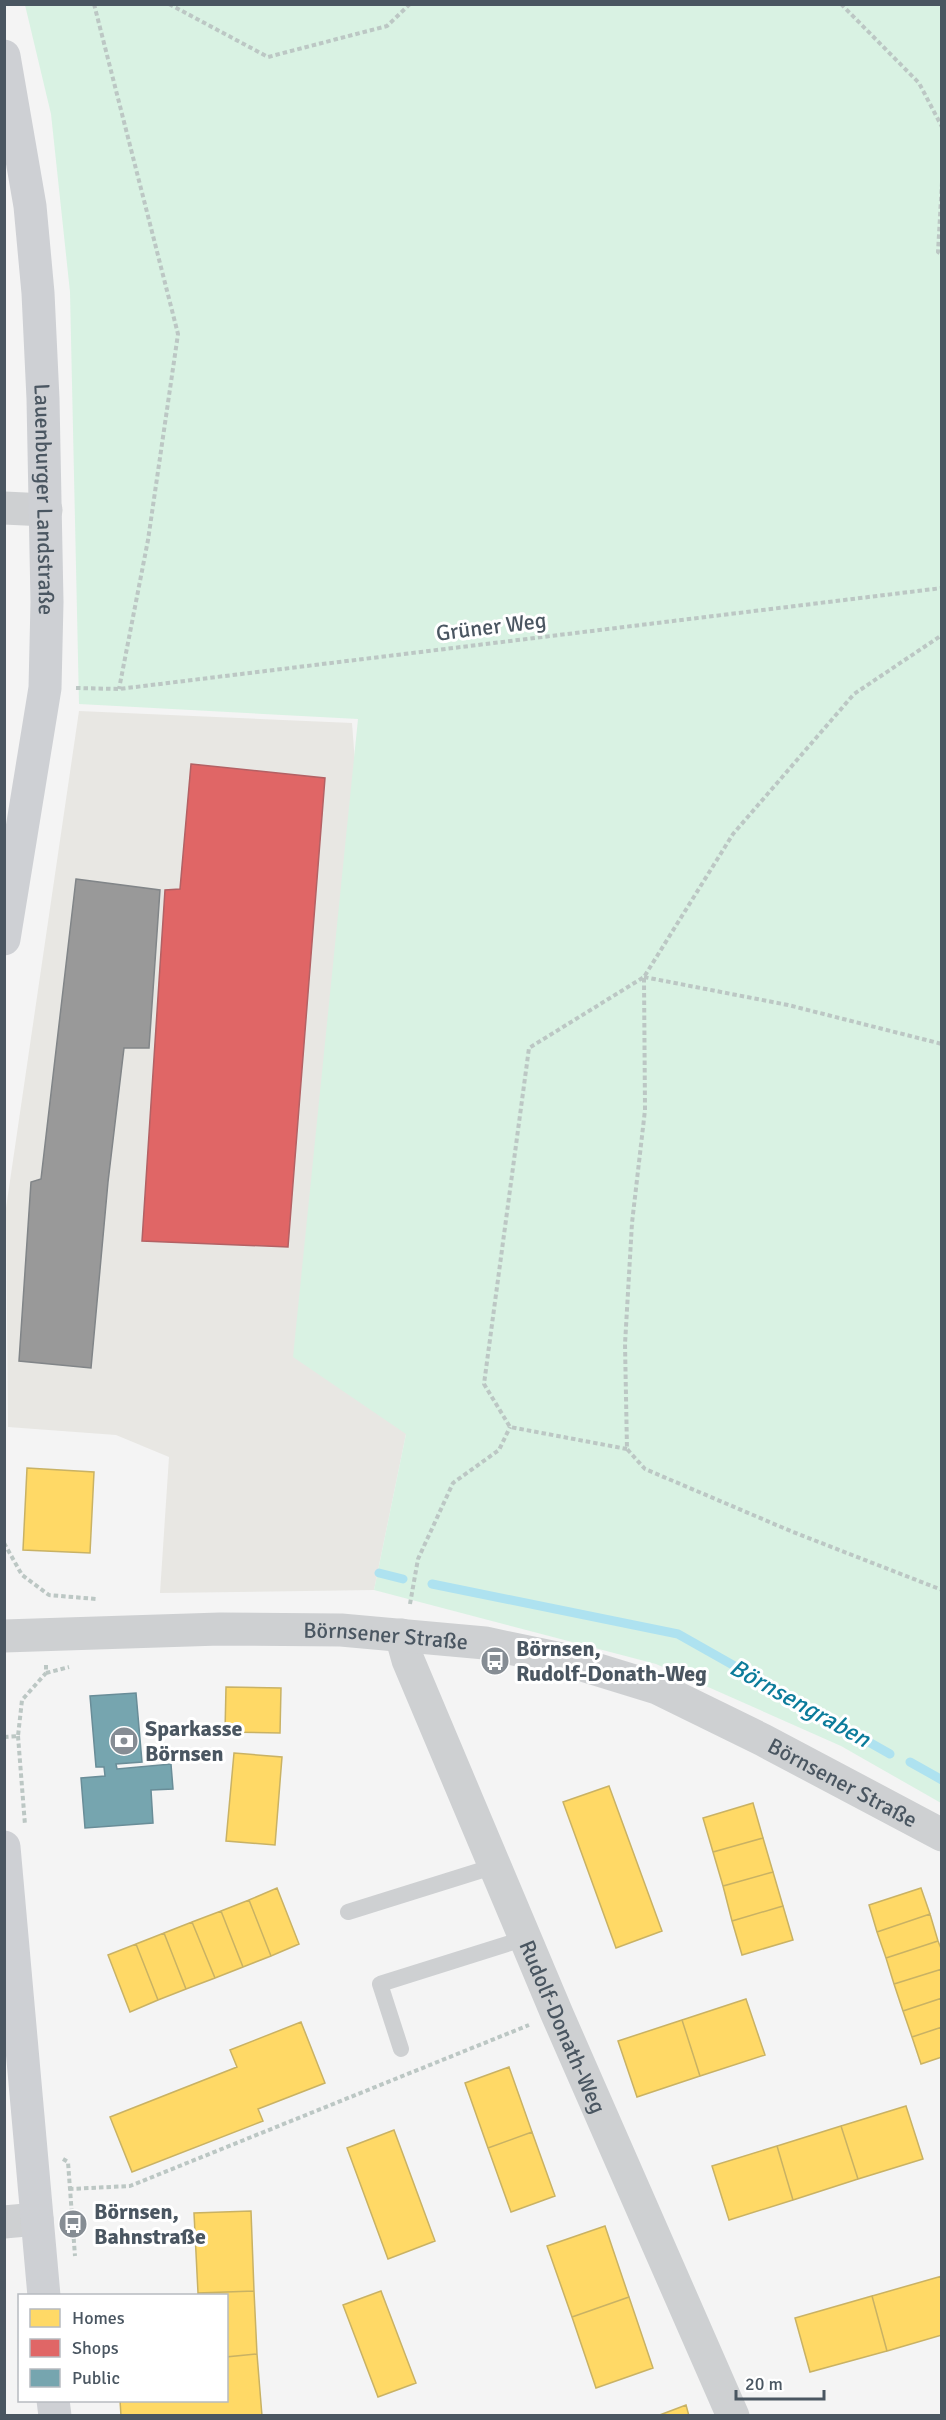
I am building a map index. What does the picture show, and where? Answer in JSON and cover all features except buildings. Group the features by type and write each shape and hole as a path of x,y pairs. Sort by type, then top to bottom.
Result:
{"main road":[{"name":"Lauenburger Landstraße","path":"4,56 30,207 39,328 47,602 45,688 4,939"},
{"path":"4,1847 44,2294"}],"street":[{"path":"4,508 46,510"},
{"name":"Börnsener Straße","path":"4,1636 220,1629 341,1630 485,1643 566,1660 657,1688 763,1740 942,1835"},
{"name":"Rudolf-Donath-Weg","path":"401,1635 408,1660 557,2014 732,2415"},
{"path":"4,2222 36,2205"}],"lane":[{"path":"348,1912 495,1866"},
{"path":"401,2049 380,1984 526,1938"}],"path":[{"path":"94,4 178,334 148,540 119,689"},
{"path":"169,4 268,57 387,26 410,4"},
{"path":"841,4 919,83 942,127"},
{"path":"942,182 938,252 942,254"},
{"name":"Grüner Weg","path":"45,688 119,689 942,588"},
{"path":"942,635 854,694 733,834 644,977 529,1048 484,1384 510,1427 627,1449 645,1469 793,1532 942,1590"},
{"path":"644,977 788,1005 942,1044"},
{"path":"627,1449 626,1333 632,1223 645,1110 644,977"},
{"path":"411,1600 418,1558 453,1483 499,1450 510,1427"},
{"path":"46,1673 49,1595"},
{"path":"4,1737 18,1736 22,1700 46,1673 76,1665"},
{"path":"36,2205 130,2186 557,2014"}],"shaded area":[{"path":"79,711 352,723 406,1434 374,1590 160,1593 169,1457 116,1435 8,1427 6,1208"}],"green space":[{"path":"25,5 941,5 941,1803 841,1746 656,1664 374,1590 406,1434 293,1357 358,719 79,704 70,292 51,114"}],"waterway":[{"name":"Börnsengraben","path":"379,1573 403,1579"},
{"name":"Börnsengraben","path":"432,1584 678,1634 890,1754"},
{"name":"Börnsengraben","path":"910,1762 942,1780"}],"place":[{"name":"Börnsen, Rudolf-Donath-Weg","path":"495,1661"},
{"name":"Sparkasse Börnsen","path":"124,1741"},
{"name":"Börnsen, Bahnstraße","path":"73,2224"}]}
